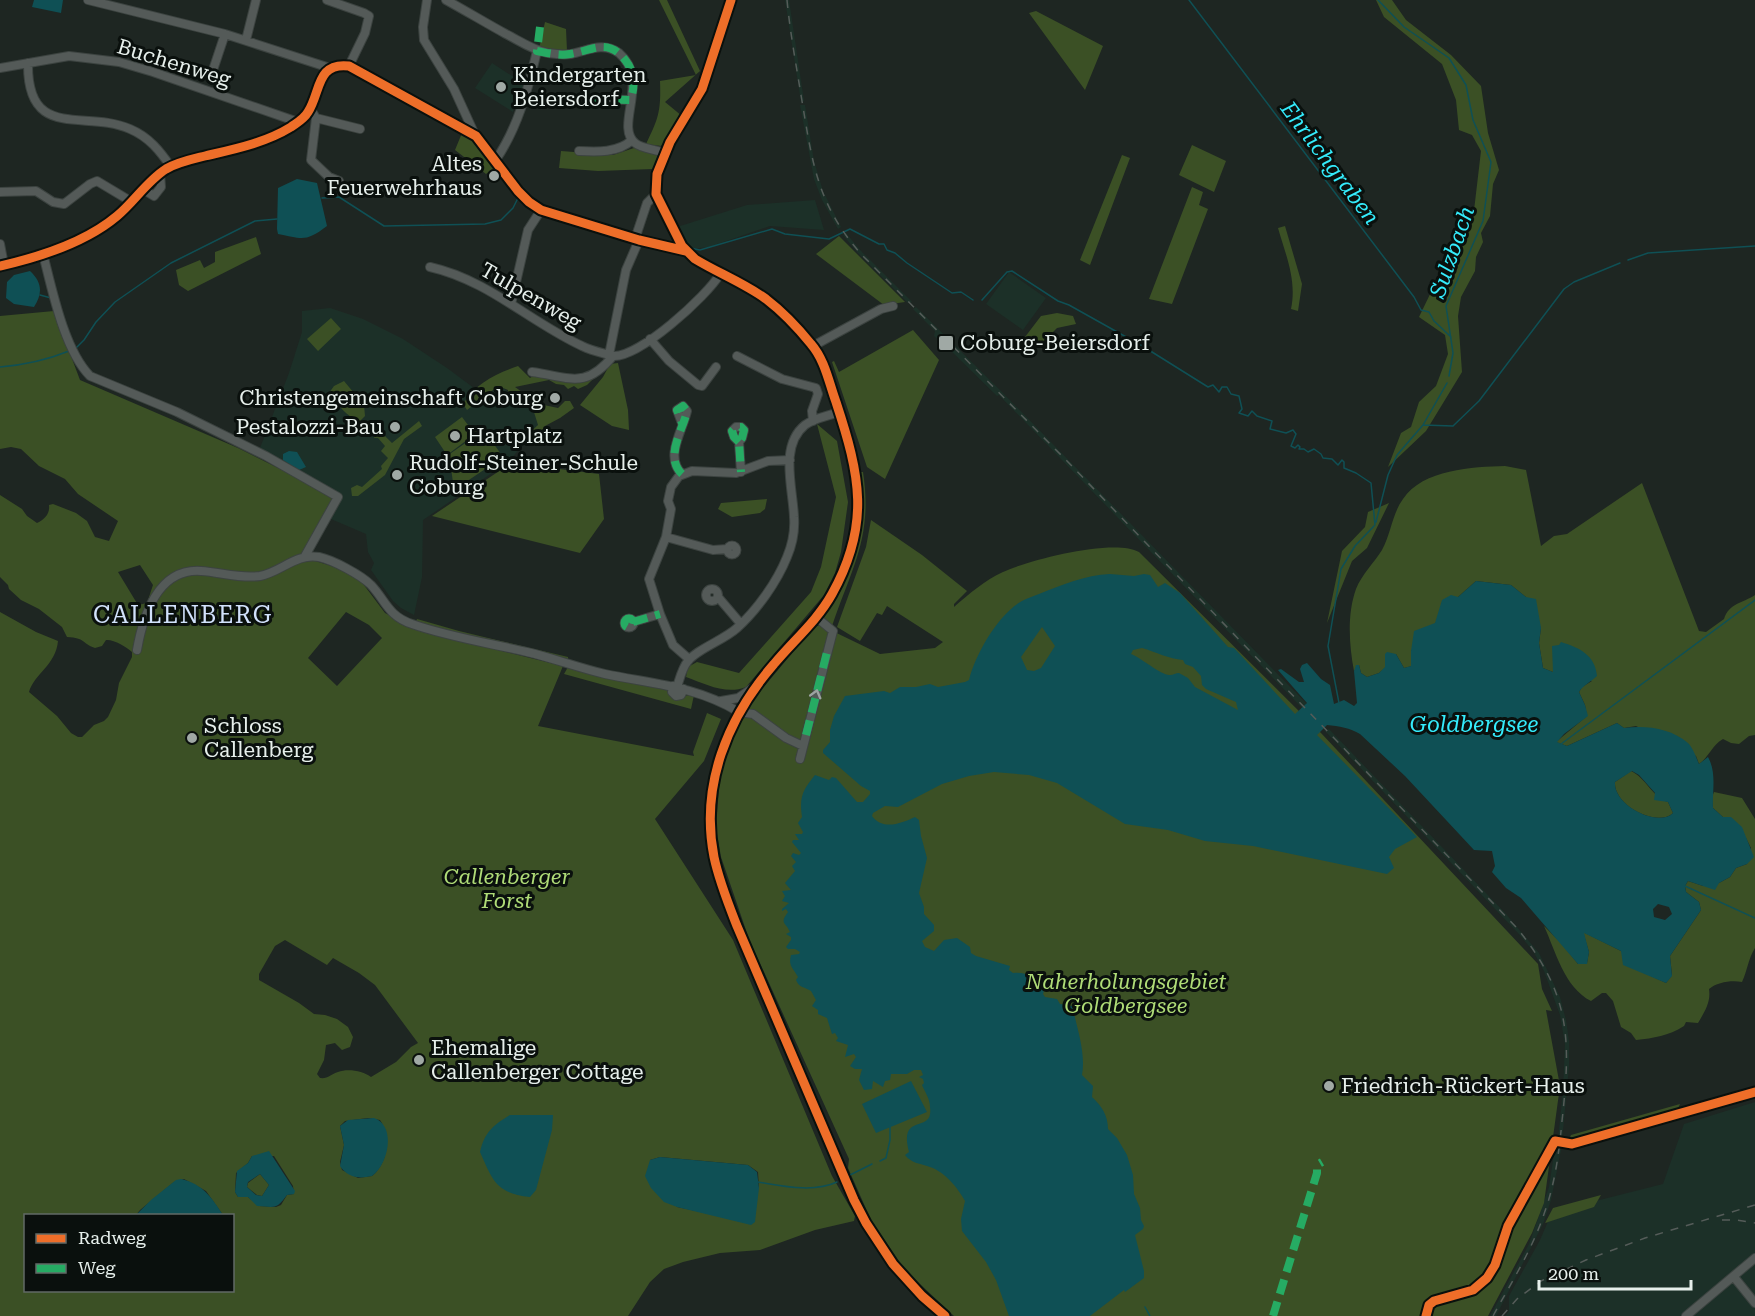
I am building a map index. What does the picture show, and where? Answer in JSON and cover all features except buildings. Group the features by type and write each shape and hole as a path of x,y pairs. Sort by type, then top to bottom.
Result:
{"street":[{"path":"88,0 225,34 330,68 341,65 349,66 476,136"},
{"path":"246,40 256,0"},
{"path":"327,0 369,16 365,33 349,66"},
{"path":"427,0 423,27 424,40 454,88 476,136 529,202 541,210 686,251"},
{"path":"446,0 537,51 570,54 599,47 609,48 618,53 632,71 634,83 630,100 628,131 632,140 641,147 665,153"},
{"path":"731,0 702,89 665,153 657,174 657,194 686,251 695,259 766,299 813,346 824,367 853,459 858,498 855,540 846,567 831,596 816,617 761,680 741,708 720,758 711,801 711,838 724,894 854,1200 893,1264 922,1296 945,1316"},
{"path":"213,70 225,34"},
{"path":"495,160 507,144 515,124 526,94 537,51"},
{"name":"Buchenweg","path":"0,68 69,56 127,64 298,122"},
{"path":"28,63 30,91 42,109 52,116 67,120 113,124 130,129 151,141 171,166"},
{"path":"0,244 2,266 42,254 88,235 116,217 160,173 171,166 263,141 298,122 310,108 320,81 330,68"},
{"path":"590,99 630,100"},
{"path":"310,108 316,118 311,160 329,177 339,181"},
{"path":"316,118 360,129"},
{"path":"579,151 601,152 622,148 632,140"},
{"path":"144,189 154,196 161,187 160,173"},
{"path":"0,192 36,191 53,202 61,204 68,203 90,184 97,181 132,202"},
{"path":"532,372 575,380 590,377 604,367 611,356 626,270 647,203 657,194"},
{"path":"511,304 528,230 541,210"},
{"path":"42,254 71,346 90,376 177,412 338,497 305,556"},
{"name":"Tulpenweg","path":"430,267 448,271 479,284 583,347 611,356"},
{"path":"611,356 626,354 678,318 713,285 720,274"},
{"path":"813,346 880,309 893,306"},
{"path":"650,339 669,361 698,386 702,386 716,367"},
{"path":"737,357 782,379 816,388 818,394 812,411 813,421"},
{"path":"678,687 689,659 716,644 741,624 771,585 788,555 794,520 790,460 793,441 804,426 839,412"},
{"path":"682,423 674,455 677,469 682,474"},
{"path":"739,442 741,472"},
{"path":"689,659 675,649 660,614 649,579 666,537 671,509 668,501 669,492 674,481 682,474 696,471 724,474 741,472 768,461 790,460"},
{"path":"666,537 713,550 727,549"},
{"path":"314,543 316,553 362,577 394,615 412,624 602,673 678,687 741,708"},
{"path":"137,650 147,612 161,588 169,580 188,571 259,576 305,556 321,557"},
{"path":"718,597 741,624"},
{"path":"633,622 660,614"},
{"path":"800,759 833,630 816,617"},
{"path":"720,701 742,696 761,680"},
{"path":"729,700 786,738 803,746"},
{"path":"1686,1316 1755,1258"},
{"path":"1734,1277 1755,1303"}],"shaded area":[{"path":"785,0 789,0 804,101 801,102"},
{"name":"Kindergarten Beiersdorf","path":"492,63 526,85 523,101 516,98 513,112 475,88"},
{"path":"800,105 805,105 814,161 823,191 841,227 838,229 822,200 814,179"},
{"path":"815,200 824,230 770,226 709,247 691,249 677,227 747,205"},
{"path":"846,233 912,302 908,303 857,252 843,235"},
{"path":"1009,272 1046,298 1023,330 986,304"},
{"path":"916,307 1307,704 1302,708 999,395 997,396 934,336 935,331 913,309"},
{"name":"Rudolf-Steiner-Schule Coburg","path":"330,308 363,319 403,339 486,397 493,390 503,388 547,418 508,462 423,520 422,577 414,615 393,601 371,570 374,563 368,552 366,534 331,519 342,496 270,456 260,448 302,332 302,311"},
{"path":"1329,729 1506,914 1539,953 1560,997 1569,1041 1569,1067 1562,1141 1558,1140 1565,1044 1560,1015 1544,971 1533,951 1325,731"},
{"path":"1755,1102 1755,1316 1505,1316 1509,1311 1509,1296 1540,1240 1552,1212 1663,1184 1684,1124"},
{"path":"1562,1145 1551,1200 1543,1224 1496,1316 1490,1316 1529,1244 1549,1187 1555,1147"}],"green space":[{"path":"659,0 667,0 700,71 696,75"},
{"path":"1376,0 1392,0 1406,20 1451,55 1481,86 1488,133 1499,170 1493,184 1490,216 1481,233 1483,242 1476,257 1475,271 1461,297 1458,316 1462,372 1426,431 1388,467 1401,433 1411,427 1419,402 1436,386 1448,354 1445,335 1419,317 1434,286 1450,268 1452,250 1473,219 1481,151 1472,135 1459,130 1456,100 1442,64 1384,17"},
{"path":"1036,11 1103,46 1085,90 1029,13"},
{"path":"545,22 566,29 567,51 539,49"},
{"path":"695,75 665,102 682,116 661,146 646,144 658,114 660,81"},
{"path":"462,133 475,141 497,166 486,174 455,150"},
{"path":"1192,145 1226,161 1214,192 1179,175"},
{"path":"634,148 658,155 653,169 598,171 559,168 561,151 613,155"},
{"path":"1122,155 1130,158 1090,265 1080,260"},
{"path":"1192,187 1203,192 1199,205 1208,209 1172,304 1149,299"},
{"path":"1285,226 1302,284 1298,311 1291,309 1292,278 1278,228"},
{"path":"839,236 905,302 884,305 816,254"},
{"path":"256,237 261,254 188,291 179,285 176,270 200,260 204,268 215,262 215,252"},
{"name":"Callenberger Forst","path":"54,311 80,380 238,448 332,495 333,502 323,519 309,559 341,569 361,581 385,613 417,630 563,666 538,726 694,756 693,752 707,713 721,719 704,761 655,819 733,940 832,1176 855,1216 854,1221 815,1230 760,1250 720,1253 664,1269 650,1282 628,1316 0,1316 0,612 58,641 53,657 35,680 29,692 78,737 82,737 94,725 108,717 132,652 112,641 106,640 102,646 95,648 81,640 67,637 62,627 39,609 21,600 0,577 0,495 22,509 37,523 46,516 49,505 53,504 76,513 87,521 95,537 109,541 118,521 78,494 65,479 39,466 21,449 11,447 0,449 0,316","holes":["140,565 153,585 147,603 138,605 118,572","346,612 369,625 382,638 337,686 308,658","285,940 327,965 333,958 359,973 375,985 418,1043 396,1062 371,1077 360,1072 346,1070 320,1078 317,1074 324,1060 326,1045 335,1043 342,1050 350,1047 353,1037 348,1027 337,1019 314,1014 259,980 259,974 275,946","368,1118 380,1120 386,1134 386,1150 382,1164 372,1176 358,1178 342,1170 340,1162 344,1145 340,1126 345,1121","252,1156 274,1156 293,1186 294,1194 287,1195 281,1205 276,1207 259,1206 248,1197 238,1197 235,1192 236,1173 248,1163","660,1157 748,1165 758,1172 759,1188 701,1212 677,1207 650,1160"]},
{"path":"1057,313 1073,316 1076,324 1057,328 1039,346 1025,337 1041,316"},
{"path":"331,318 341,329 318,351 307,339"},
{"path":"913,330 939,360 885,479 867,467 832,362 834,361 839,372"},
{"path":"618,363 628,410 629,430 612,426 580,405 603,377 610,364"},
{"path":"518,366 530,378 536,374 571,381 594,378 587,385 578,389 574,386 568,389 564,385 549,380 515,387 539,404 558,408 565,401 570,401 574,408 545,426 543,439 528,441 526,436 538,425 533,409 526,404 518,405 508,397 508,390 503,388 493,390 467,410 463,404 474,390 487,380"},
{"path":"344,381 364,405 365,416 360,421 347,413 329,393 334,386"},
{"name":"Hartplatz","path":"462,417 471,429 476,426 479,431 447,455 435,437"},
{"path":"419,421 422,426 404,439 385,475 358,496 352,496 351,488 357,485 362,487 382,469 381,466 388,458 381,451 385,446 378,438 374,438 376,433 382,433 392,443"},
{"path":"817,424 837,441 848,502 841,552 835,573 824,595 746,687 723,689 686,677 688,667 697,662 739,673 811,592 821,567 836,497"},
{"path":"484,430 503,457 454,490 451,468 444,458"},
{"path":"511,463 599,474 604,519 580,553 432,516"},
{"path":"1505,466 1526,470 1541,546 1554,536 1567,534 1642,483 1699,631 1706,632 1724,619 1733,606 1755,595 1755,735 1749,736 1739,744 1723,739 1699,764 1696,756 1636,726 1624,728 1617,723 1567,746 1556,742 1587,716 1579,692 1582,687 1592,681 1543,668 1539,643 1541,628 1526,597 1511,585 1476,581 1458,597 1411,651 1412,666 1404,668 1396,654 1385,654 1385,668 1379,673 1367,677 1361,673 1359,665 1354,671 1350,630 1353,599 1361,578 1382,550 1396,511 1403,499 1423,481 1436,476 1464,469"},
{"path":"861,472 863,472 865,495 863,534 832,626 824,620 823,616 842,583 861,531 863,504"},
{"path":"767,499 765,509 760,513 732,517 718,509 721,503"},
{"path":"1389,503 1367,548 1352,561 1327,623 1342,551 1365,527 1368,512"},
{"name":"Naherholungsgebiet Goldbergsee","path":"871,520 922,555 967,591 954,604 954,607 990,579 1015,567 1071,552 1092,549 1127,548 1139,552 1321,733 1538,964 1542,989 1552,1011 1546,1010 1560,1086 1544,1203 1532,1233 1488,1316 954,1316 905,1270 871,1220 848,1168 849,1159 749,939 721,857 716,828 720,774 741,714 814,627 820,625 880,654 935,648 943,642 887,606 882,615 877,613 860,641 837,627 866,547"},
{"path":"417,619 568,657 568,659 565,661 416,622"},
{"path":"568,667 668,687 670,696 680,698 694,695 691,709 564,674"},
{"path":"1631,771 1658,796 1668,802 1673,813 1666,817 1647,816 1637,812 1621,799 1616,791 1615,782"},
{"path":"1714,792 1742,798 1755,819 1755,948 1742,982 1725,982 1709,989 1708,1002 1698,1023 1686,1022 1684,1026 1667,1034 1636,1040 1631,1033 1621,1027 1613,1001 1606,993 1602,993 1591,1001 1574,987 1562,968 1544,926 1578,964 1587,963 1589,952 1583,932 1621,951 1651,976 1666,983 1672,975 1670,956 1701,910 1699,902 1686,892 1685,886 1688,881 1703,886 1719,883 1730,877 1736,868 1747,864 1751,848 1746,838 1713,808"},
{"path":"1680,1104 1677,1111 1573,1142 1569,1140 1571,1135"},
{"path":"260,1174 269,1185 262,1196 247,1187 248,1183"},
{"path":"1601,1195 1594,1207 1545,1223 1553,1208"}],"water":[{"path":"34,0 63,0 61,13 32,7"},
{"path":"297,179 317,183 327,226 314,235 304,238 278,234 277,229 278,188"},
{"path":"30,271 37,279 40,288 37,302 34,307 14,304 6,298 7,282 14,275"},
{"path":"289,451 297,452 306,467 299,470 283,460 283,454"},
{"name":"Goldbergsee","path":"1101,575 1150,575 1158,587 1165,583 1180,593 1228,647 1234,648 1295,714 1307,703 1278,670 1281,669 1299,682 1304,682 1300,669 1307,663 1321,679 1330,685 1334,704 1344,700 1354,706 1357,703 1354,671 1356,665 1359,665 1361,673 1367,677 1379,673 1385,667 1387,652 1396,654 1404,668 1411,666 1414,631 1435,623 1442,600 1451,595 1458,597 1476,581 1511,585 1526,597 1536,599 1541,628 1539,643 1543,668 1553,672 1552,646 1559,645 1561,642 1585,653 1596,669 1597,676 1579,692 1588,716 1557,742 1567,746 1617,723 1624,728 1658,729 1681,738 1691,747 1699,764 1708,757 1713,776 1713,808 1723,817 1731,817 1742,827 1754,857 1747,864 1736,868 1730,877 1719,883 1715,890 1688,881 1685,886 1686,892 1699,902 1701,910 1670,956 1672,976 1666,983 1623,965 1621,951 1584,933 1589,952 1587,964 1578,964 1521,898 1506,888 1492,872 1495,866 1492,851 1474,850 1405,776 1360,734 1340,727 1327,725 1317,735 1417,837 1395,849 1389,857 1394,868 1387,874 1253,846 1205,841 1168,830 1125,824 1057,783 1029,775 994,772 969,776 942,784 898,807 885,806 873,813 872,816 876,821 887,824 899,823 915,817 919,820 927,858 919,893 924,914 934,925 934,931 922,941 925,947 934,951 944,940 957,938 970,947 971,953 976,956 1010,966 1009,970 1013,973 1022,973 1034,978 1045,987 1043,994 1045,997 1057,999 1060,1004 1072,1006 1082,1049 1082,1075 1093,1086 1092,1097 1104,1112 1108,1129 1117,1138 1127,1155 1133,1175 1134,1194 1144,1226 1135,1235 1144,1278 1090,1316 1009,1316 996,1280 986,1262 962,1231 961,1219 965,1201 962,1196 951,1181 941,1173 913,1162 905,1155 909,1152 908,1132 912,1127 927,1120 930,1115 929,1101 922,1085 923,1079 919,1077 923,1075 921,1070 914,1070 907,1074 891,1074 890,1080 885,1081 883,1087 873,1081 872,1089 864,1090 859,1080 862,1069 850,1066 856,1057 854,1054 845,1057 848,1045 836,1041 838,1038 835,1033 832,1034 827,1018 818,1014 818,1010 812,1006 816,1000 811,991 797,983 798,977 790,959 791,955 800,952 786,947 791,937 786,934 790,932 784,923 788,912 782,909 789,903 782,901 785,896 782,891 791,890 785,883 795,871 792,866 796,862 791,856 793,853 799,855 801,853 792,842 799,840 795,834 803,832 798,823 802,817 802,798 805,789 815,775 829,780 832,777 836,778 857,802 863,802 870,794 870,791 823,753 830,742 830,730 834,716 845,696 884,691 890,693 900,687 930,684 938,687 965,682 969,680 976,659 996,625 1013,607 1026,599 1065,584","holes":["1042,627 1055,646 1041,668 1034,671 1027,670 1021,657","1142,648 1183,660 1201,676 1202,685 1206,689 1236,702 1238,710 1195,687 1188,678 1179,673 1166,675 1157,670 1131,654 1133,650","1632,771 1639,775 1655,793 1654,800 1668,802 1673,813 1657,818 1638,812 1621,799 1616,791 1615,782","1658,904 1669,907 1672,914 1665,920 1654,917 1653,909"]},
{"path":"911,1081 927,1112 876,1133 862,1104"},
{"path":"510,1115 553,1115 552,1130 536,1190 530,1197 510,1192 497,1184 480,1152 490,1130"},
{"path":"374,1118 386,1129 388,1146 386,1155 378,1171 372,1176 350,1175 340,1166 344,1145 340,1126 348,1120"},
{"path":"269,1151 295,1191 294,1194 287,1195 280,1203 272,1207 257,1206 248,1197 238,1197 235,1192 237,1171 248,1163 252,1156","holes":["260,1174 269,1185 262,1196 256,1195 247,1187 248,1182"]},
{"path":"660,1157 748,1165 757,1172 759,1188 755,1222 751,1225 664,1202 651,1188 645,1176 650,1160"},
{"path":"176,1180 189,1181 201,1188 211,1197 222,1214 137,1214"}],"waterway":[{"name":"Ehrlichgraben","path":"1189,0 1414,297 1421,310 1429,312 1434,321 1451,337"},
{"name":"Sulzbach","path":"1378,0 1404,27 1449,58 1466,85 1473,120 1491,162 1483,221 1446,306 1453,353 1449,376"},
{"path":"322,198 339,197 384,226 485,224 501,220 513,208 518,198"},
{"path":"76,348 115,302 171,263 255,221 277,219"},
{"path":"690,248 700,250 772,229 785,234 829,239 850,229 879,244 884,244 887,250 895,253 952,293 961,292 973,300"},
{"path":"1628,260 1648,253 1755,246"},
{"path":"1423,425 1453,426 1479,401 1564,289 1574,282 1620,263"},
{"path":"982,300 1007,272 1012,271 1058,301 1144,347 1208,387 1213,385 1219,392 1222,387 1227,387 1231,394 1239,396 1242,409 1239,413 1248,416 1252,411 1257,416 1272,421 1270,429 1286,433 1293,430 1296,434 1291,446 1295,448 1298,445 1299,449 1308,452 1314,449 1323,458 1332,459 1338,465 1342,460 1344,468 1371,483 1375,525"},
{"path":"40,295 51,298"},
{"path":"0,367 35,362 69,351"},
{"name":"Sulzbach","path":"1376,522 1388,475 1397,455 1423,425 1447,383"},
{"name":"Sulzbach","path":"1339,703 1328,646 1341,569 1355,546 1374,526"},
{"path":"1561,744 1755,600"},
{"path":"1685,886 1755,918"},
{"path":"880,1161 886,1158 890,1127"},
{"path":"848,1176 872,1164"},
{"path":"758,1182 808,1188 837,1182"},
{"name":"Sulzbach","path":"1145,1307 1150,1316"}],"railway":[{"path":"787,0 813,161 825,199 847,236 862,255 1066,460 1517,928 1535,952 1548,975 1563,1019 1566,1042 1565,1092 1558,1157 1548,1203 1534,1240 1493,1316"},
{"path":"1502,1316 1517,1299 1541,1281 1586,1260 1645,1238 1755,1205"},
{"path":"1722,1220 1755,1223"}],"marked path":[{"path":"540,27 537,51 566,55 608,47 621,55 628,64 634,82 630,100 590,99"},
{"path":"682,423 677,410 683,406 687,411 675,452 677,467 682,474"},
{"path":"739,442 732,431 736,427 744,430 739,442 741,472"},
{"path":"633,622 660,614"},
{"path":"629,618 634,623 629,628 624,623 629,618"},
{"path":"806,735 827,652"},
{"path":"1273,1316 1317,1173 1317,1165 1322,1162"}],"cycle path":[{"path":"731,0 702,89 670,142 657,174 656,194 682,246 695,259 766,299 790,320 816,350 826,372 844,428 856,476 858,499 857,522 852,545 832,594 812,622 757,685 743,707 721,754 714,779 711,804 714,857 737,926 854,1200 893,1264 922,1296 945,1316"},
{"path":"0,266 62,248 91,234 117,216 153,179 171,167 239,148 281,133 303,119 312,104 321,80 330,69 338,66 349,66 476,136 518,191 541,210 639,240 686,251"},
{"path":"1426,1316 1429,1305 1434,1301 1473,1290 1487,1278 1495,1265 1508,1226 1555,1141 1572,1144 1755,1092"}],"place":[{"name":"Kindergarten Beiersdorf","path":"501,87"},
{"name":"Altes Feuerwehrhaus","path":"494,176"},
{"name":"Coburg-Beiersdorf","path":"946,343"},
{"name":"Christengemeinschaft Coburg","path":"555,398"},
{"name":"Pestalozzi-Bau","path":"395,427"},
{"name":"Hartplatz","path":"455,436"},
{"name":"Rudolf-Steiner-Schule Coburg","path":"397,475"},
{"name":"Schloss Callenberg","path":"192,738"},
{"name":"Ehemalige Callenberger Cottage","path":"419,1060"},
{"name":"Friedrich-Rückert-Haus","path":"1329,1086"}],"district":[{"name":"CALLENBERG","path":"183,615"}]}
